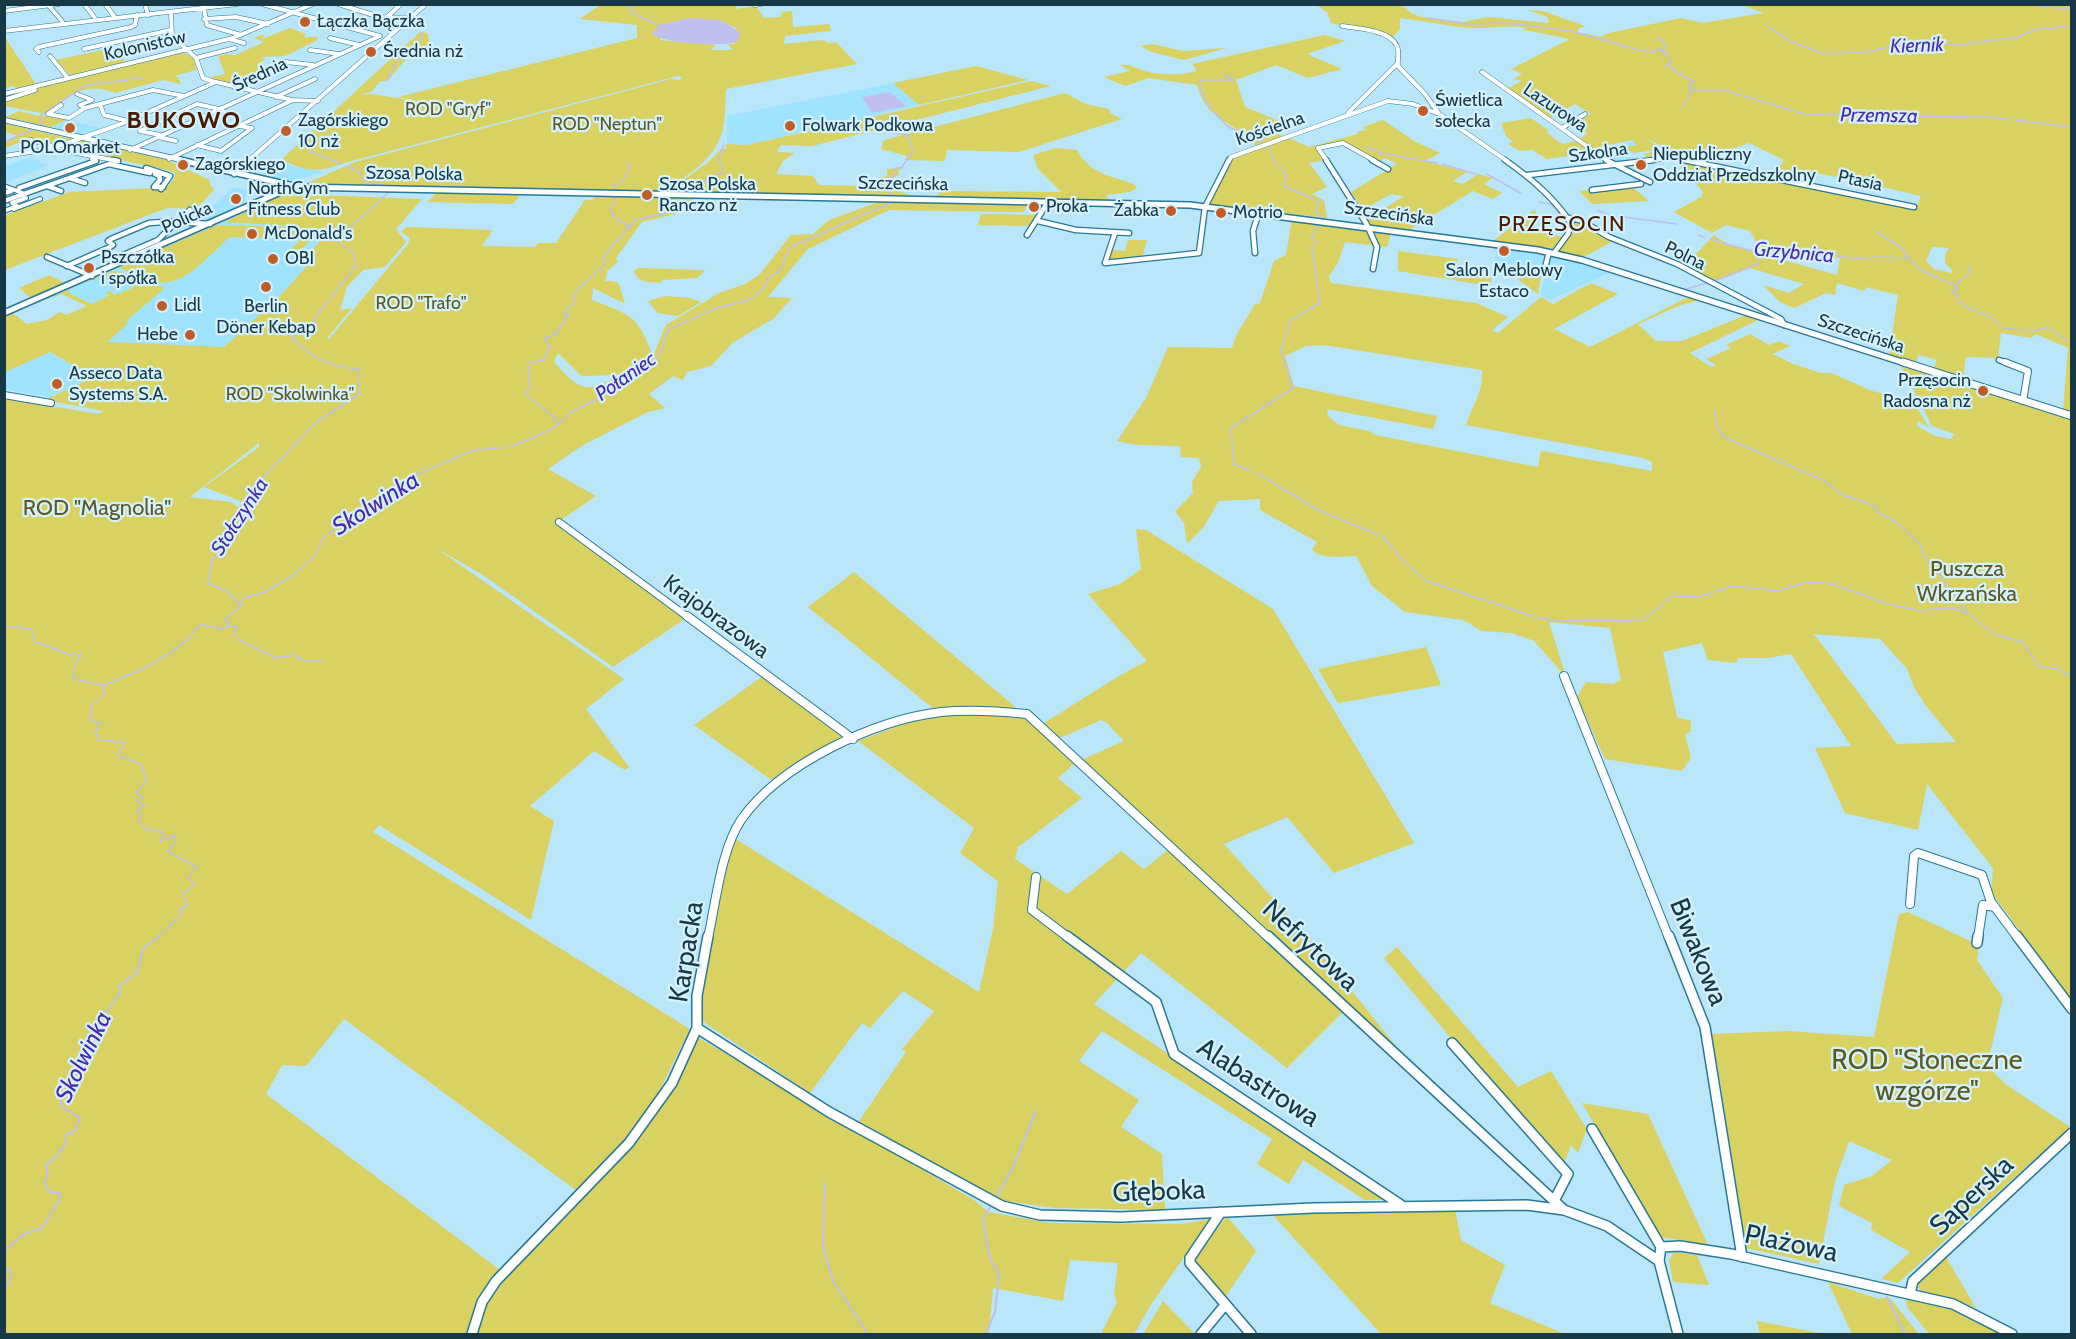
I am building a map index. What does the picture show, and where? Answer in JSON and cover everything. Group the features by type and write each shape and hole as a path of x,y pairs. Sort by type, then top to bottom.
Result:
{"street":[{"path":"4,10 59,4"},
{"path":"84,4 96,18"},
{"path":"105,4 114,16"},
{"path":"139,4 145,5 148,15"},
{"path":"183,4 191,10"},
{"path":"4,31 62,21 171,13 237,4"},
{"path":"262,4 388,38"},
{"path":"302,4 311,5"},
{"path":"338,4 386,18 410,18"},
{"path":"386,18 401,4"},
{"path":"234,174 426,4"},
{"path":"755,6 761,4"},
{"name":"Kolonistów","path":"4,94 229,39 311,5"},
{"path":"49,6 62,21"},
{"path":"204,9 204,19 208,26 241,35"},
{"path":"171,13 173,37 196,58 203,78 276,97 318,101"},
{"path":"39,52 36,49 39,47 131,27 135,25 136,15"},
{"path":"204,19 236,17 268,24"},
{"path":"1342,26 1367,30 1393,40 1398,48 1397,64 1427,96 1439,114"},
{"path":"84,48 171,30"},
{"name":"Średnia","path":"130,150 380,36"},
{"path":"330,38 358,45"},
{"name":"Kolonistów","path":"229,39 244,43"},
{"path":"196,58 235,48"},
{"name":"Średnia","path":"310,50 339,54"},
{"path":"50,56 67,77"},
{"name":"Średnia","path":"286,62 315,65"},
{"name":"Kościelna","path":"1115,233 1105,263 1199,253 1206,206 1231,157 1346,115 1397,64"},
{"path":"234,87 268,71"},
{"name":"Lazurowa","path":"1482,72 1613,165 1645,182"},
{"path":"276,97 315,79"},
{"path":"4,156 29,154 80,138 128,121 216,82"},
{"path":"146,88 184,96"},
{"path":"4,100 34,90"},
{"path":"61,105 48,114 66,119 85,108 153,90"},
{"path":"77,94 92,100 80,104 85,108"},
{"path":"1346,115 1386,102 1420,101 1427,96"},
{"path":"169,159 293,100"},
{"path":"190,102 217,110"},
{"path":"1401,102 1439,114 1528,175 1554,199 1569,218 1569,232 1552,252 1544,272"},
{"path":"176,141 140,131 197,104"},
{"path":"100,105 104,115 128,121"},
{"path":"1352,108 1359,109"},
{"name":"Średnia","path":"217,110 235,114"},
{"path":"1562,128 1585,114"},
{"name":"Szosa Polska","path":"4,120 293,186 687,195"},
{"path":"191,122 203,124"},
{"path":"215,155 252,128 239,126"},
{"path":"174,129 185,133"},
{"path":"207,133 219,135"},
{"path":"30,140 124,162 152,172 159,175 160,180 154,187 162,188 170,176 152,172 118,165 107,165 70,178 44,183"},
{"path":"1372,269 1377,247 1349,192 1318,148 1343,143 1388,169"},
{"path":"197,145 221,151"},
{"path":"64,154 69,150"},
{"path":"6,197 22,193 97,160 64,154 37,157"},
{"path":"93,159 98,156"},
{"name":"Szkolna","path":"1528,175 1671,158 1731,169"},
{"path":"59,180 111,159"},
{"path":"118,165 124,162"},
{"name":"Ptasia","path":"1731,169 1914,207"},
{"path":"70,178 85,183"},
{"path":"1634,188 1645,182"},
{"path":"1592,190 1645,182"},
{"path":"44,183 61,191"},
{"path":"4,186 39,200 5,212"},
{"name":"Policka","path":"4,313 293,186"},
{"path":"6,197 11,191"},
{"path":"5,212 17,206 12,203 26,198 22,193"},
{"name":"Szczecińska","path":"687,195 1206,206 1552,252 2072,416"},
{"path":"1027,235 1048,202"},
{"path":"122,256 158,240 190,210"},
{"path":"1255,252 1253,231 1259,212"},
{"name":"Polna","path":"1569,218 1580,220 1609,237 1677,264 1782,320 1784,325"},
{"path":"1038,220 1076,230 1129,233"},
{"path":"67,266 110,247 113,245 109,240 154,222 211,224"},
{"path":"47,257 92,276"},
{"path":"1999,360 2028,371 2023,401"},
{"path":"4,396 51,403"},
{"name":"Krajobrazowa","path":"559,522 853,739"},
{"name":"Biwakowa","path":"1564,676 1705,1027 1742,1257"},
{"name":"Karpacka","path":"472,1335 482,1302 496,1281 599,1175 653,1113 672,1083 697,1028 698,996 705,949 733,830 757,800 782,779 809,761 853,739 893,723 936,713 979,709 1027,714"},
{"name":"Nefrytowa","path":"1027,714 1564,1210"},
{"path":"1910,904 1914,856 1918,853 1982,875 1985,888 1995,907 2072,1009"},
{"name":"Alabastrowa","path":"1036,877 1032,910 1156,1002 1161,1011 1168,1047 1174,1054 1401,1205"},
{"path":"1977,943 1983,905 1995,907"},
{"name":"Głęboka","path":"697,1028 829,1112 1002,1206 1022,1213 1050,1216 1121,1217 1401,1205 1527,1205 1564,1210 1608,1226 1659,1261"},
{"path":"1452,1043 1568,1174 1554,1201"},
{"path":"1592,1129 1661,1247 1659,1261 1678,1335"},
{"name":"Saperska","path":"1910,1294 1912,1281 2071,1134"},
{"path":"1221,1212 1190,1258 1192,1267 1251,1335"},
{"name":"Plażowa","path":"1661,1247 1685,1246 1742,1257 1959,1306 2012,1335"},
{"path":"1201,1335 1226,1305"}],"shaded area":[{"path":"690,18 720,20 740,32 738,41 721,44 679,42 657,37 652,33 660,25"},
{"name":"Folwark Podkowa","path":"893,83 919,105 746,145 727,144 727,116"},
{"path":"890,92 906,106 872,113 862,97"},
{"path":"66,120 100,128 100,130 80,134 51,127"},
{"path":"1646,139 1662,149 1626,154 1630,159 1611,162 1598,152 1605,147"},
{"path":"31,157 48,166 5,182 5,166"},
{"path":"286,162 292,166 324,172 290,182 257,176"},
{"path":"234,187 247,190 244,207 210,221 197,221"},
{"path":"230,219 337,226 317,260 243,352 97,345 91,306 63,292"},
{"path":"1497,246 1553,254 1612,272 1549,300 1541,295 1546,270 1494,262"},
{"path":"49,352 94,377 50,397 5,389 4,372"}],"green space":[{"path":"736,4 736,9 756,6 764,18 780,17 782,12 792,11 793,27 829,24 831,31 785,36 784,44 823,40 828,43 836,42 857,64 726,89 725,118 717,145 695,170 676,183 656,192 305,184 355,162 671,79 680,80 682,77 678,76 328,168 305,169 282,159 420,32 427,33 430,43 408,57 387,81 381,81 371,92 359,95 372,94 422,102 398,97 637,38 637,25 580,19 600,5","holes":["690,18 720,21 736,28 734,44 728,44 733,50 711,50 716,45 660,40 660,25"]},
{"path":"1316,5 1403,5 1402,9 1404,6 1411,13 1421,17 1463,22 1489,17 1549,22 1547,17 1528,10 1543,11 1585,26 1578,29 1578,32 1601,37 1609,33 1681,18 1703,23 1764,13 1742,5 2071,5 2071,413 2063,411 2068,348 2036,334 2031,338 2001,333 1998,358 1966,357 1963,378 1933,369 1937,360 1919,355 1915,364 1889,356 1898,295 1866,287 1865,291 1837,283 1835,295 1826,293 1794,308 1780,302 1763,285 1789,293 1804,284 1750,268 1712,283 1692,271 1707,265 1706,261 1693,257 1714,235 1741,248 1759,251 1761,242 1756,241 1750,231 1726,225 1712,233 1674,212 1701,197 1703,192 1676,160 1916,209 1921,196 1830,176 1795,171 1783,172 1780,166 1784,160 1749,143 1708,157 1649,158 1643,154 1667,149 1646,138 1661,149 1634,153 1625,147 1637,145 1632,140 1604,146 1596,151 1580,139 1588,133 1570,125 1591,114 1575,104 1549,118 1505,90 1522,81 1514,79 1522,74 1511,69 1570,39 1525,30 1523,27 1470,28 1400,18 1400,29 1392,38 1331,23 1327,12","holes":["1932,247 1949,248 1945,254 1945,263 1953,271 1952,273 1934,269 1926,261","1778,251 1840,258 1837,275 1769,256"]},
{"path":"290,28 306,34 304,37 318,37 316,41 285,56 262,57 265,60 257,64 259,69 263,70 232,86 208,78 225,74 218,57 225,54 235,55 264,42 254,38 265,34 262,39"},
{"path":"1325,35 1345,41 1307,54 1342,69 1308,78 1276,65 1236,80 1245,107 1284,123 1263,129 1287,137 1258,147 1245,138 1234,137 1244,134 1209,109 1197,85 1149,78 1125,86 1104,77 1130,71 1120,65 1157,73 1191,73 1197,71 1192,64"},
{"path":"4,36 36,84 17,89 13,86 5,88"},
{"path":"154,39 159,47 121,56 126,63 70,75 56,60"},
{"path":"1152,44 1183,51 1226,48 1184,60 1152,52 1140,46"},
{"path":"183,52 194,59 196,70 174,76 178,77 181,84 163,80 115,93 94,88 77,92 42,115 66,120 51,127 5,117 19,111 38,116 41,113 5,106 5,101 38,91 32,88"},
{"path":"976,66 1028,80 919,105 893,83"},
{"path":"1031,81 1051,86 812,146 781,145 777,152 795,153 783,161 776,174 813,176 819,185 867,186 873,180 887,176 887,169 904,168 890,180 892,188 911,196 668,191 707,163 721,149 726,149 726,144 747,145"},
{"path":"1065,93 1086,104 1109,109 1110,113 1122,119 1019,152 947,150 945,161 905,160 907,156 881,149 884,140"},
{"path":"1531,118 1562,144 1577,141 1595,152 1547,159 1532,150 1520,151 1508,144 1513,142 1506,136 1501,123"},
{"path":"1383,120 1414,141 1440,153 1425,161 1467,172 1453,181 1463,184 1478,174 1493,178 1484,184 1502,193 1493,199 1473,191 1409,230 1368,225 1368,219 1404,196 1391,194 1363,210 1351,192 1397,164 1385,158 1377,163 1343,141 1315,148 1325,160 1309,163 1327,187 1312,194 1324,200 1327,218 1209,204 1233,158 1289,138 1309,147 1358,134 1357,132 1365,130 1363,127"},
{"path":"4,123 72,139 58,145 32,138 5,148 5,142 18,136 5,132"},
{"path":"81,140 167,160 210,180 210,185 214,190 196,209 167,208 5,270 5,215 70,192 154,188 164,190 174,179 175,172 63,147"},
{"path":"1056,148 1077,150 1094,169 1134,184 1137,188 1130,192 1106,195 1110,201 936,197 941,191 1061,192 1038,169 1033,155"},
{"path":"1630,185 1649,201 1592,204 1579,191"},
{"path":"438,192 513,193 519,197 513,204 427,202"},
{"path":"291,194 422,199 396,229 406,242 385,267 363,270 347,287 340,310 352,308 327,338 329,339 408,244 410,238 401,232 406,227 493,230 482,246 535,247 538,243 556,243 585,200 594,200 591,195 693,197 693,204 675,214 642,222 616,258 618,262 607,271 605,281 619,284 625,304 593,288 592,300 632,318 642,332 653,356 666,325 719,293 745,284 760,274 791,235 813,234 829,220 884,200 1029,203 1023,212 889,210 808,249 768,297 792,298 773,319 732,343 711,366 687,372 683,380 673,376 649,394 665,408 648,412 583,445 548,469 596,496 558,522 685,619 613,667 483,575 436,548 624,679 586,709 629,767 625,770 594,751 530,806 554,821 531,920 379,825 373,832 690,1029 651,1108 626,1140 577,1191 344,1019 306,1066 282,1065 266,1094 500,1270 478,1300 468,1334 5,1334 4,398 98,414 104,411 45,400 94,377 50,352 5,372 5,317 13,313 27,324 47,320 60,312 66,315 87,306 62,294 46,300 68,290 71,291 69,293 91,304 110,295 105,293 126,283 120,285 105,276 84,283 113,271 118,272 117,270 137,279 130,277 136,280 110,291 115,295 135,287 131,284 138,281 162,286 164,289 126,321 129,322 108,342 224,347 282,294 313,259 310,252 326,235 324,232 302,232 291,226 224,222 278,197","holes":["558,353 581,376 619,375 598,386 582,386 569,378 554,362","259,443 259,447 204,487 243,502 238,507 231,502 190,497"]},
{"path":"1534,210 1538,215 1529,229 1562,237 1553,249 1493,241"},
{"path":"981,214 1040,215 1033,226 978,225"},
{"name":"Puszcza Wkrzańska","path":"1292,219 1391,233 1387,247 1345,242 1338,263 1329,276 1331,283 1476,303 1508,317 1492,330 1498,333 1541,297 1553,304 1591,283 1618,294 1554,329 1590,347 1688,297 1700,300 1678,306 1638,324 1656,341 1682,341 1746,315 1760,319 1690,353 1711,367 1716,365 1706,359 1731,348 1726,345 1750,334 1769,345 1779,341 1790,346 1773,354 1793,364 1821,373 1831,373 1872,391 1905,399 1911,407 1917,408 1929,427 1917,421 1917,426 1935,436 1951,439 1954,434 1932,426 1901,366 2071,419 2071,1000 1991,892 1993,869 1989,863 1927,784 1918,830 1845,813 1815,748 1851,746 1791,654 1767,658 1738,658 1736,663 1708,660 1702,643 1663,652 1677,717 1691,721 1691,731 1685,735 1691,758 1682,771 1605,759 1577,697 1586,682 1613,684 1621,680 1610,628 1549,622 1566,677 1534,641 1512,633 1482,631 1463,620 1405,612 1372,586 1356,556 1333,557 1317,553 1312,550 1317,542 1260,510 1260,499 1219,501 1203,528 1187,544 1184,523 1175,511 1193,493 1192,482 1201,467 1199,458 1181,457 1180,446 1137,445 1117,441 1146,398 1168,347 1232,348 1236,336 1254,305 1260,303 1274,261 1286,255","holes":["1324,345 1482,370 1479,392 1466,425 1643,458 1652,462 1652,471 1541,451 1538,467 1375,435 1369,431 1339,425 1328,416 1327,409 1433,429 1437,416 1294,386 1285,356 1306,346","1814,634 1880,639 1907,669 1915,689 1926,706 1956,742 1897,744"]},
{"path":"1576,220 1613,241 1582,258 1561,252 1559,250 1574,231"},
{"path":"217,225 285,227 302,236 321,237 311,239 301,250 291,249 301,239 230,237 192,271 168,282 154,282 138,277 120,267"},
{"path":"1128,240 1147,240 1142,258 1104,260 1108,250 1125,251"},
{"path":"1398,251 1458,259 1454,273 1492,278 1490,286 1398,271"},
{"path":"1510,266 1542,271 1538,294 1504,269"},
{"path":"638,268 705,271 697,278 663,280 659,283 638,278 634,271"},
{"path":"49,275 67,284 32,299 19,288"},
{"path":"665,296 690,298 701,302 678,316 658,313 648,301"},
{"path":"1136,529 1146,530 1273,609 1414,843 1334,873 1287,817 1224,844 1321,952 1414,1069 1081,760 1124,741 1107,723 1101,720 1062,737 1056,737 1042,724 1120,675 1147,661 1088,594 1120,584 1141,569"},
{"path":"854,572 1018,711 960,707 935,710 808,607"},
{"path":"1426,647 1441,685 1338,703 1318,669"},
{"path":"763,676 848,738 781,778 770,779 694,725"},
{"path":"956,712 1024,717 1075,763 1058,778 1082,798 1018,847 1015,859 1067,894 1121,851 1144,869 1168,850 1343,1012 1287,1068 1141,953 1094,1004 1386,1200 1365,1200 1303,1160 1289,1184 1257,1164 1272,1139 1102,1031 1079,1061 1139,1100 1121,1127 1162,1154 1165,1210 1054,1208 998,1200 859,1121 906,1052 902,1049 934,1011 903,991 870,1028 862,1023 810,1093 702,1021 709,952 734,838 979,992 993,929 998,881 960,853 974,828 858,741 903,724"},
{"name":"ROD \"Słoneczne wzgórze\"","path":"1908,912 1979,945 1977,960 2003,998 1987,1066 2008,1086 2070,1127 1898,1283 1881,1279 1910,1252 1871,1230 1872,1223 1839,1206 1844,1185 1872,1176 1892,1160 1849,1141 1835,1181 1819,1264 1746,1248 1718,1068 1710,1034 1788,1031 1874,1037 1899,914"},
{"path":"1397,947 1518,1087 1551,1071 1587,1129 1578,1153 1571,1145 1565,1162 1561,1163 1480,1073 1384,958"},
{"path":"699,1038 974,1200 989,1212 1050,1223 1182,1224 1211,1219 1152,1303 1134,1334 1101,1334 1117,1302 1114,1295 1118,1263 1070,1260 1063,1301 993,1288 989,1334 477,1334 487,1303 504,1281 633,1145 670,1090 691,1047"},
{"path":"1582,1103 1648,1114 1708,1245 1661,1237"},
{"path":"1455,1209 1461,1240 1505,1265 1490,1303 1565,1334 1381,1334 1272,1214"},
{"path":"1227,1216 1256,1251 1226,1296 1196,1263 1195,1258"},
{"path":"1674,1252 1697,1255 1709,1285 1673,1282 1669,1260"},
{"path":"1946,1257 1976,1308 1955,1299 1921,1291 1918,1287 1919,1283"},
{"path":"1828,1282 1879,1299 1889,1297 1919,1334 1852,1334"},
{"path":"1906,1299 1958,1311 2004,1334 1929,1334 1907,1307"},
{"path":"1163,1301 1194,1333 1193,1334 1143,1334"},
{"path":"1757,1321 1824,1334 1760,1334"}],"waterway":[{"path":"629,4 632,13 660,25"},
{"path":"2025,4 2072,10"},
{"path":"1428,18 1467,24 1508,23 1571,31 1642,51 1654,52 1657,49 1666,52"},
{"name":"Kiernik","path":"1767,26 1790,41 1822,53 1836,54 1866,52 1902,44 1966,44 2018,37 2036,29 2072,26"},
{"path":"387,81 398,59 422,39 421,33"},
{"path":"1656,38 1662,40 1666,46 1663,49 1666,52"},
{"path":"1666,52 1663,53 1669,57 1671,63 1666,65 1694,82 1689,85 1690,90"},
{"path":"1212,110 1201,92 1200,80 1234,80 1225,75"},
{"path":"42,125 40,116 86,85 142,78"},
{"path":"1682,108 1690,90"},
{"name":"Przemsza","path":"1690,90 1724,90 1807,115 1848,113 1874,117 1983,116 2072,127"},
{"path":"1214,112 1227,126 1264,144"},
{"name":"Połaniec","path":"892,196 882,183 893,176 895,168 901,168 913,151 908,135 887,132 893,113"},
{"path":"4,142 31,130"},
{"path":"688,192 688,188 723,172 719,159 724,144"},
{"path":"1267,146 1277,166 1287,174 1284,186 1319,201 1316,211 1323,219"},
{"name":"Grzybnica","path":"1367,147 1383,154 1395,155"},
{"name":"Stołczynka","path":"309,151 341,164"},
{"name":"Grzybnica","path":"1397,156 1438,163"},
{"path":"615,191 615,185 624,179 630,167 627,162"},
{"name":"Grzybnica","path":"1442,164 1476,174"},
{"name":"Stołczynka","path":"346,166 359,172 365,183 392,186"},
{"name":"Grzybnica","path":"1487,174 1522,194"},
{"name":"Stołczynka","path":"241,606 228,592 208,583 211,563 254,503 257,484 315,423 359,394 358,369 322,360 292,338 296,332 316,322 314,320 317,315 356,265 353,252 338,242 342,235 389,192"},
{"path":"613,196 616,198 610,211 618,220 630,226"},
{"name":"Stołczynka","path":"630,226 635,220 669,212 686,202 684,198"},
{"name":"Połaniec","path":"241,606 244,598 265,592 292,576 314,557 324,537 376,499 415,475 474,450 511,447 554,428 571,412 601,397 611,385 647,367 661,352 668,330 716,308 749,300 765,286 768,278 780,270 790,247 894,202"},
{"name":"Grzybnica","path":"1539,202 1551,204 1560,214"},
{"name":"Grzybnica","path":"1597,210 1612,216"},
{"name":"Grzybnica","path":"1623,217 1677,224"},
{"path":"1252,471 1234,464 1231,428 1293,388 1281,350 1291,320 1320,303 1312,249 1316,242 1311,236 1321,223"},
{"name":"Stołczynka","path":"557,425 557,420 525,393 530,388 528,363 544,360 550,345 544,338 558,334 556,332 569,315 563,314 575,301 572,297 575,292 605,264 603,257 630,226"},
{"path":"1877,232 1903,249 1908,257"},
{"name":"Grzybnica","path":"1698,235 1704,237"},
{"name":"Grzybnica","path":"1710,239 1765,255"},
{"name":"Grzybnica","path":"1714,281 1758,264 1760,258 1778,250 1798,255 1830,254 1854,259 1879,257"},
{"name":"Grzybnica","path":"1880,257 1908,258 1922,271 1955,285"},
{"path":"1955,285 1968,275 1970,266"},
{"path":"1683,290 1707,283"},
{"name":"Grzybnica","path":"1955,285 1957,289 1951,292 1958,295 1958,300 1964,306 1988,316 2005,329 2037,330 2048,327 2072,344"},
{"path":"1715,410 1717,427 1724,437 1825,481 1840,494 1874,505 1879,513 1896,522 1920,544 1925,556 1967,612"},
{"path":"1257,473 1320,511 1382,536 1404,562 1427,581 1539,618 1558,621 1643,620 1672,596 1699,597 1732,586 1778,591 1808,582 1832,584 1889,604 1917,610 1952,608 1969,614 1994,634 2022,642 2040,667 2055,668 2072,677"},
{"name":"Skolwinka","path":"157,938 181,915 179,910 187,905 183,894 196,884 187,878 197,867 167,851 176,841 175,835 160,841 163,832 147,830 138,820 142,816 137,810 145,805 137,801 143,797 136,793 147,780 141,764 119,756 124,742 98,740 96,731 101,724 90,719 91,705 105,694 103,685 143,669 169,654 199,625 218,627 220,630 227,626 229,621 224,620 241,606"},
{"path":"4,626 31,629 36,642 74,656 82,654 75,663 73,679 102,685"},
{"path":"228,626 237,626 234,636 239,640 276,658 294,655 305,661 322,661"},
{"name":"Skolwinka","path":"4,1251 25,1233 41,1229 60,1199 60,1193 49,1192 44,1182 48,1174 45,1165 58,1156 58,1152 65,1145 66,1135 75,1131 80,1118 61,1106 61,1099 73,1086 76,1068 86,1061 86,1043 99,1032 92,1030 119,995 120,985 137,973 143,949 159,936"},
{"path":"996,1197 1013,1167 1036,1111"},
{"path":"825,1183 823,1247 833,1281 868,1334"},
{"path":"986,1334 995,1312 999,1275 989,1256 983,1219 992,1204"},
{"name":"Skolwinka","path":"4,1268 9,1269 11,1278 4,1290"},
{"path":"1887,1297 1905,1334"}],"place":[{"name":"Łączka Bączka","path":"305,22"},
{"name":"Średnia nż","path":"371,52"},
{"name":"Świetlica sołecka","path":"1423,111"},
{"name":"Folwark Podkowa","path":"790,126"},
{"name":"POLOmarket","path":"70,128"},
{"name":"Zagórskiego 10 nż","path":"286,131"},
{"name":"Zagórskiego","path":"183,165"},
{"name":"Niepubliczny Oddział Przedszkolny","path":"1641,165"},
{"name":"Szosa Polska Ranczo nż","path":"647,195"},
{"name":"NorthGym Fitness Club","path":"236,199"},
{"name":"Proka","path":"1034,207"},
{"name":"Żabka","path":"1171,211"},
{"name":"Motrio","path":"1221,213"},
{"name":"McDonald's","path":"252,234"},
{"name":"Salon Meblowy Estaco","path":"1504,251"},
{"name":"OBI","path":"273,259"},
{"name":"Pszczółka i spółka","path":"89,268"},
{"name":"Berlin Döner Kebap","path":"266,287"},
{"name":"Lidl","path":"162,306"},
{"name":"Hebe","path":"190,335"},
{"name":"Asseco Data Systems S.A.","path":"57,384"},
{"name":"Przęsocin Radosna nż","path":"1983,391"}],"district":[{"name":"BUKOWO","path":"184,121"},
{"name":"PRZĘSOCIN","path":"1562,225"}],"park label":[{"name":"ROD \"Gryf\"","path":"448,110"},
{"name":"ROD \"Neptun\"","path":"607,125"},
{"name":"ROD \"Trafo\"","path":"421,304"},
{"name":"ROD \"Skolwinka\"","path":"290,395"},
{"name":"ROD \"Magnolia\"","path":"97,509"}]}
